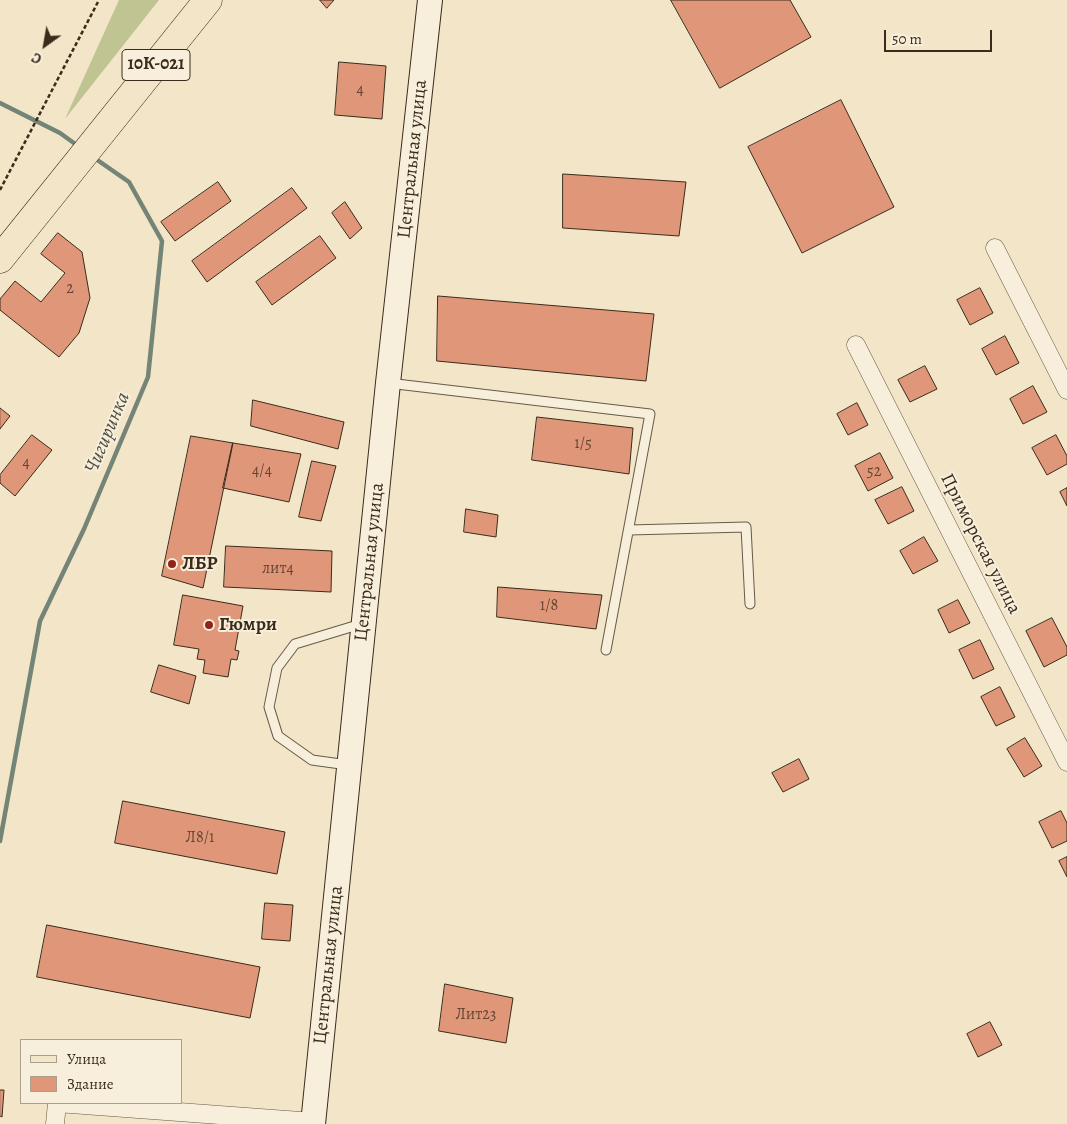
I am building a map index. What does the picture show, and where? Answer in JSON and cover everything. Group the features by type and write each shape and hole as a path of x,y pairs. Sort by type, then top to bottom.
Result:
{"main road":[{"name":"10К-021","path":"0,259 208,0"}],"street":[{"name":"Центральная улица","path":"314,1123 388,383 430,0"},
{"path":"995,248 1067,390"},
{"name":"Приморская улица","path":"856,345 1067,762"},
{"path":"55,1124 57,1104"},
{"path":"70,1104 314,1123"}],"lane":[{"path":"388,383 650,414 606,650"},
{"path":"629,530 746,527 750,604"},
{"path":"349,765 312,760 278,736 269,707 277,668 295,644 364,623"}],"path":[{"path":"0,190 99,0"}],"green space":[{"path":"119,0 159,0 65,119"}],"building":[{"path":"320,0 334,0 327,8"},
{"path":"671,0 790,0 811,37 720,88"},
{"path":"339,62 386,66 382,119 335,115"},
{"path":"841,100 894,207 802,253 748,147"},
{"path":"563,174 686,182 679,236 563,228"},
{"path":"218,182 231,201 175,241 161,222"},
{"path":"292,188 307,208 207,282 192,261"},
{"path":"345,202 362,228 350,239 332,213"},
{"path":"58,233 82,252 90,298 79,333 59,357 0,310 0,299 15,281 41,302 65,273 41,254"},
{"path":"320,236 336,258 272,305 256,282"},
{"path":"980,288 993,313 970,325 957,300"},
{"path":"438,296 654,314 646,381 437,361"},
{"path":"1005,336 1019,363 996,375 982,349"},
{"path":"925,366 937,389 910,402 898,380"},
{"path":"1033,386 1047,412 1023,424 1010,399"},
{"path":"253,400 344,422 338,449 251,426"},
{"path":"857,403 868,425 848,435 837,414"},
{"path":"0,408 10,416 0,429"},
{"path":"537,417 633,428 629,474 532,460"},
{"path":"32,435 52,450 15,496 0,483 0,475"},
{"path":"1056,435 1067,456 1067,464 1047,475 1032,448"},
{"path":"191,436 233,443 203,588 162,576"},
{"path":"233,443 301,454 289,502 223,488"},
{"path":"880,453 893,478 868,491 855,466"},
{"path":"312,461 336,466 321,521 299,517"},
{"path":"902,487 914,511 888,524 875,500"},
{"path":"1067,488 1067,506 1060,492"},
{"path":"466,509 498,515 496,537 464,532"},
{"path":"924,537 938,561 913,574 900,551"},
{"path":"226,546 332,551 331,592 224,587"},
{"path":"498,587 602,595 596,629 497,617"},
{"name":"Гюмри","path":"183,595 243,606 235,650 239,651 237,660 231,659 228,677 203,673 205,660 197,659 199,649 174,645"},
{"path":"958,600 970,623 949,633 938,610"},
{"path":"1052,618 1067,647 1067,655 1044,667 1026,631"},
{"path":"980,640 994,669 973,679 959,650"},
{"path":"159,665 196,676 189,704 151,692"},
{"path":"1000,687 1015,717 996,726 981,697"},
{"path":"1025,738 1042,766 1024,777 1007,749"},
{"path":"799,759 809,779 783,792 772,773"},
{"path":"123,801 285,832 277,874 115,843"},
{"path":"1061,811 1067,823 1067,841 1052,848 1039,822"},
{"path":"1067,857 1067,877 1059,861"},
{"path":"265,903 293,905 290,941 262,939"},
{"path":"47,925 260,967 250,1018 37,977"},
{"path":"445,984 513,998 506,1043 439,1031"},
{"path":"990,1022 1002,1045 978,1057 967,1034"},
{"path":"0,1090 4,1090 2,1117 0,1116"}],"waterway":[{"name":"Чигиринка","path":"0,103 60,133 78,146"},
{"name":"Чигиринка","path":"0,841 40,621 84,529 148,377 162,241 129,182 93,157"}],"place":[{"name":"ЛБР","path":"172,564"},
{"name":"Гюмри","path":"209,625"}]}
